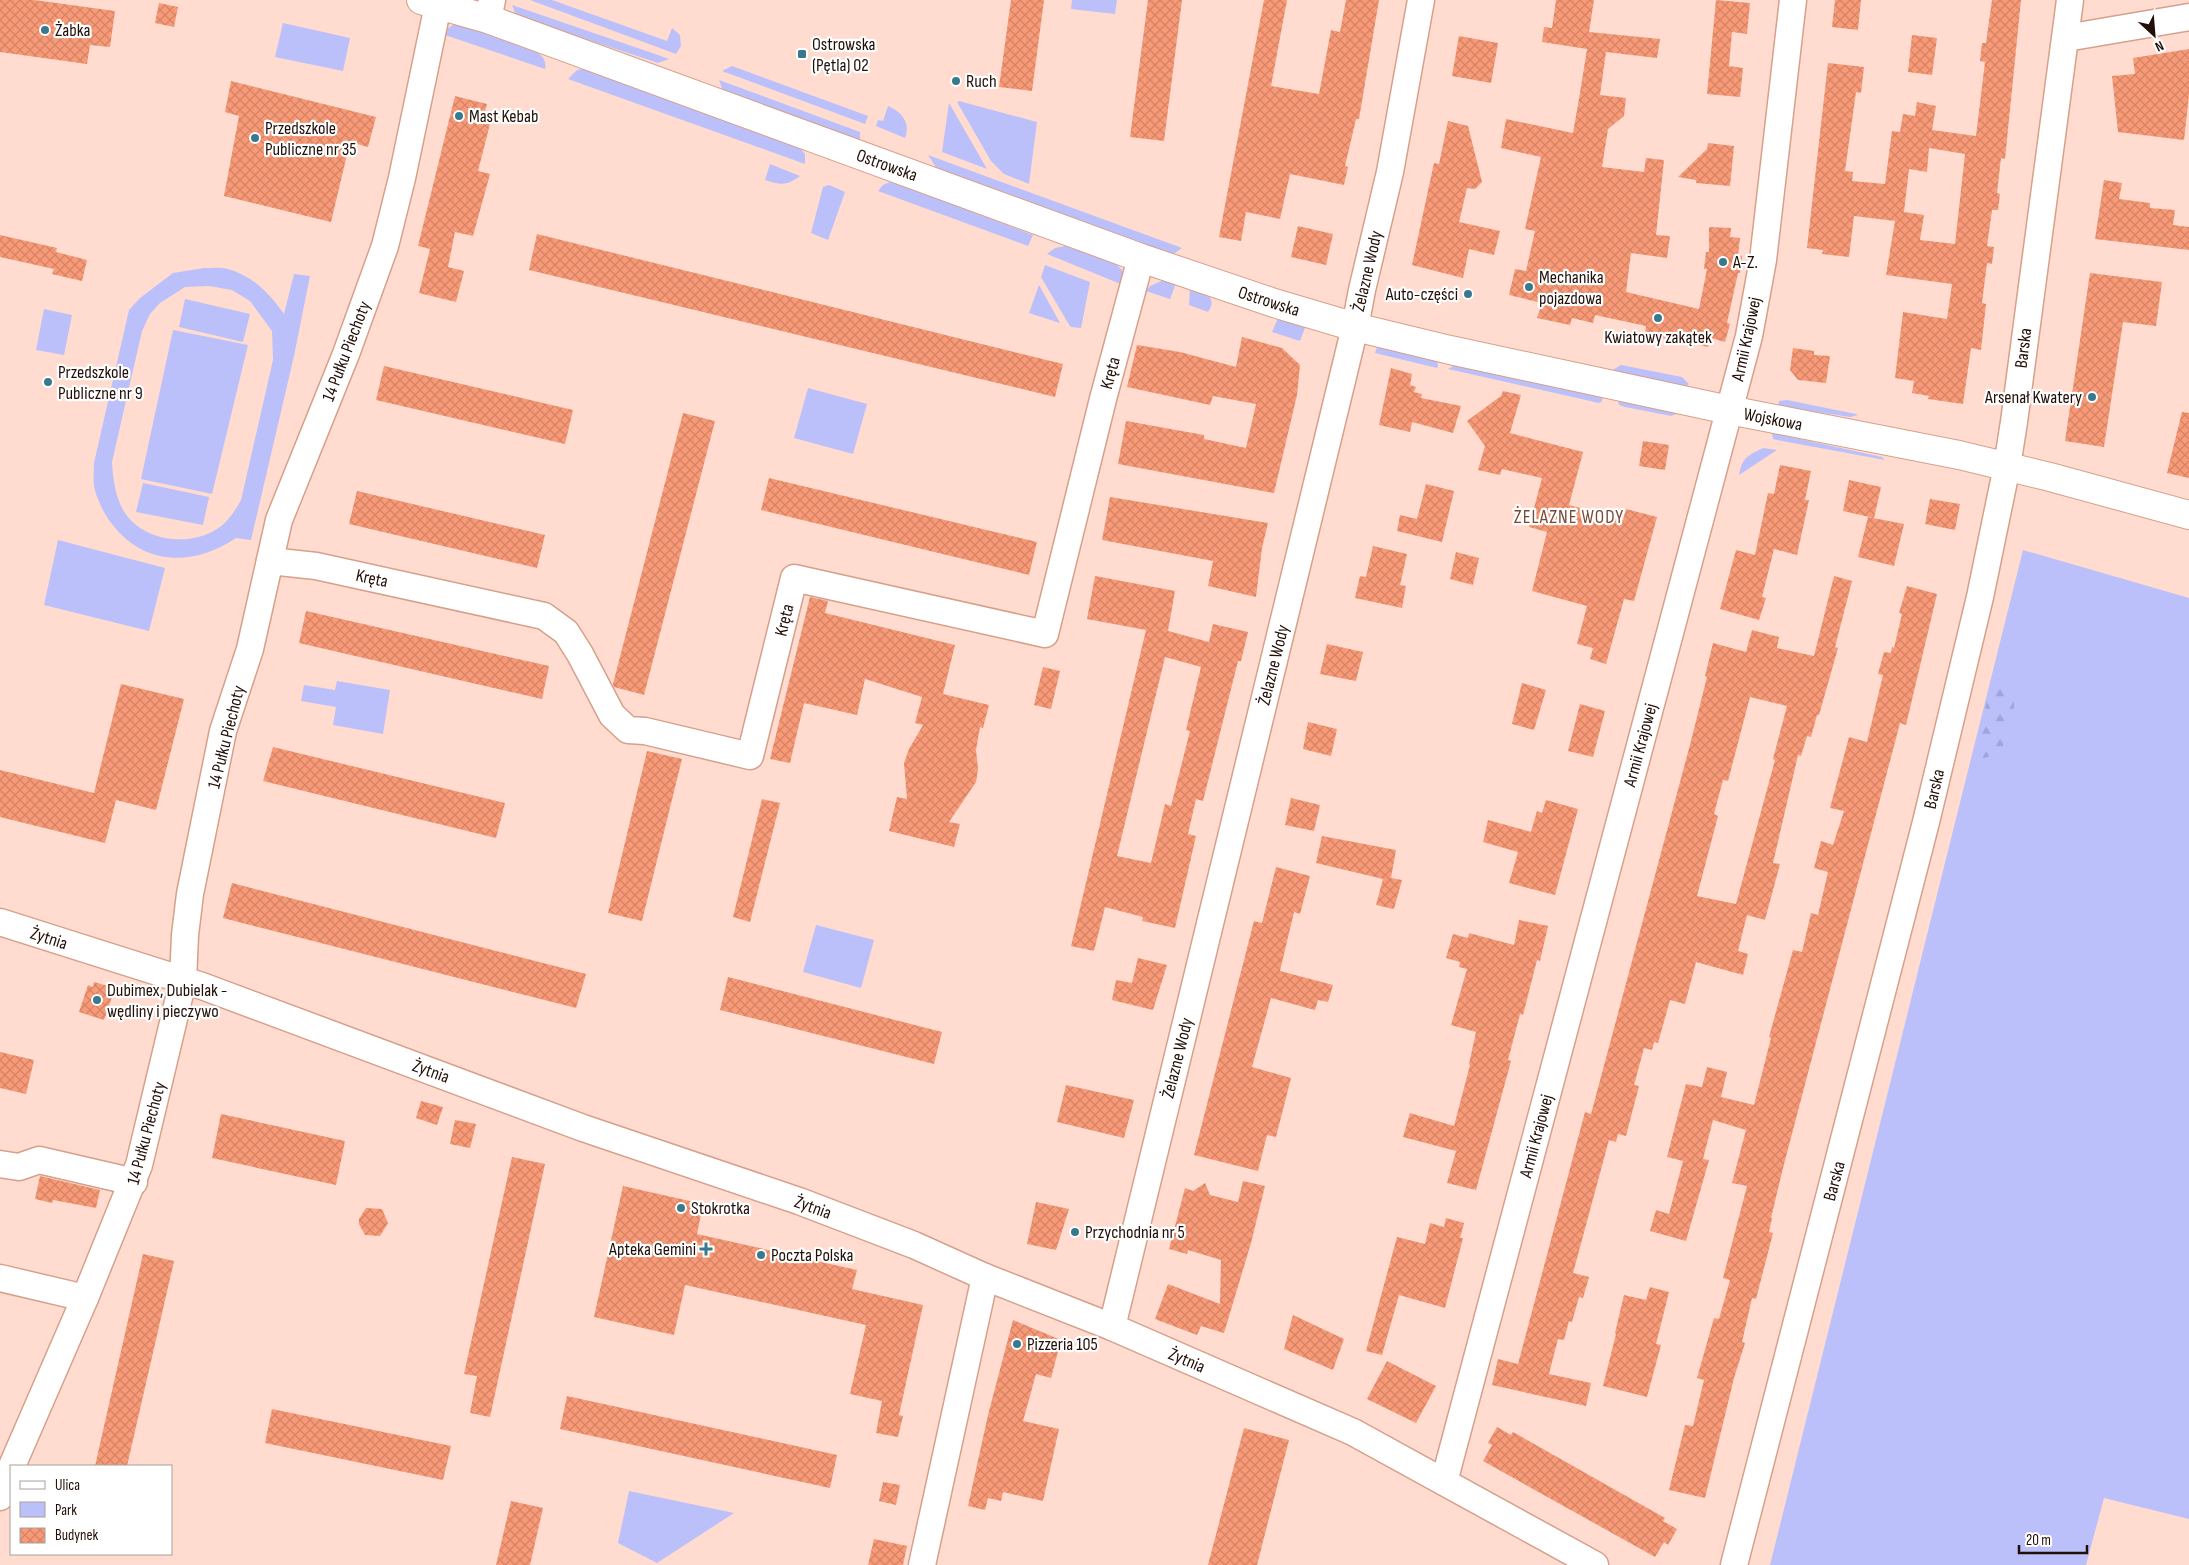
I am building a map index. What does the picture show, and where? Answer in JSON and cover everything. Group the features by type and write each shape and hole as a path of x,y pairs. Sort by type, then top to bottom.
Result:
{"street":[{"name":"Żelazne Wody","path":"1112,1327 1355,327 1390,172 1421,0"},
{"name":"Armii Krajowej","path":"1444,1482 1748,336 1763,260 1793,0"},
{"name":"Barska","path":"1734,1565 1926,822 1980,597 2007,466 2070,0"},
{"name":"Ostrowska","path":"430,2 490,10 1141,258 1274,303 1355,327"},
{"name":"14 Pułku Piechoty","path":"13,1465 134,1182 183,981 184,935 199,848 224,732 250,649 279,520 346,354 385,246 402,178 430,2"},
{"path":"2066,38 2189,17"},
{"name":"Kręta","path":"270,561 316,566 544,616 566,632 580,654 612,715 628,730 645,731 750,756 794,578 1045,634 1102,400 1141,258"},
{"name":"Wojskowa","path":"1355,327 1450,350 1729,410 2007,466 2189,515"},
{"name":"Żytnia","path":"0,922 183,981 583,1128 799,1201 914,1245 985,1277 1112,1327 1353,1432 1594,1565"},
{"path":"0,1164 19,1167 39,1160 134,1182"},
{"path":"922,1565 985,1277"},
{"path":"0,1278 85,1298"},
{"name":"14 Pułku Piechoty","path":"0,1497 10,1473"}],"green space":[{"path":"530,0 552,0 667,41 672,28 680,35 681,46 676,54"},
{"path":"1072,0 1117,0 1115,14 1071,9"},
{"path":"512,5 669,59 658,63 526,19 516,15"},
{"path":"283,23 350,38 343,71 275,57"},
{"path":"456,23 527,46 543,58 545,69 442,34"},
{"path":"732,66 868,116 865,124 722,71"},
{"path":"583,69 799,147 805,154 805,164 568,79 577,70"},
{"path":"719,80 860,132 860,141 723,91"},
{"path":"957,102 1037,122 1029,184 1004,174 991,161"},
{"path":"949,103 987,169 942,152"},
{"path":"888,106 897,111 904,119 907,128 905,138 876,126 878,120 883,121"},
{"path":"928,155 1182,248 1172,255 939,172"},
{"path":"770,164 800,176 791,182 783,184 765,180"},
{"path":"890,182 1033,235 1028,246 878,191 883,185"},
{"path":"829,185 845,192 828,240 811,233 823,187"},
{"path":"1065,246 1115,263 1122,270 1123,285 1047,254 1055,248"},
{"path":"1045,265 1090,282 1081,328 1071,327 1041,277"},
{"path":"204,268 225,268 237,272 260,287 284,314 294,274 310,276 294,356 251,540 236,538 204,554 171,558 155,555 139,548 125,538 112,524 95,491 94,463 129,310 140,298 173,273","holes":["209,286 232,290 250,301 272,331 273,360 241,500 225,523 207,534 183,539 170,539 158,536 147,532 128,517 116,491 112,469 142,331 150,314 160,303 185,287"]},
{"path":"1164,280 1173,282 1175,286 1170,299 1146,291 1150,286"},
{"path":"1039,285 1060,323 1029,313"},
{"path":"1190,288 1204,293 1211,299 1211,307 1208,312 1189,305"},
{"path":"185,299 250,314 243,342 179,327"},
{"path":"44,309 72,315 64,355 36,350"},
{"path":"1278,318 1306,325 1300,341 1272,332"},
{"path":"173,330 248,345 212,494 141,479"},
{"path":"1377,347 1437,360 1438,366 1437,368 1375,353"},
{"path":"1457,364 1603,397 1599,403 1448,369"},
{"path":"1621,365 1682,377 1689,384 1687,386 1611,371"},
{"path":"808,388 867,404 853,454 794,438"},
{"path":"1618,400 1678,413 1671,416 1625,407 1619,405"},
{"path":"1787,400 1858,415 1850,417 1778,406 1779,401"},
{"path":"1772,433 1882,457 1885,460 1777,440 1773,439"},
{"path":"1763,448 1777,450 1739,475 1746,458"},
{"path":"143,483 209,497 203,525 136,512"},
{"path":"58,540 165,568 149,631 44,605"},
{"path":"2023,550 2189,598 2189,1519 2104,1498 2086,1565 1770,1565"},
{"path":"337,681 390,690 383,734 333,725 336,707 301,701 304,685 335,690"},
{"path":"1999,684 2015,687 2013,722 2000,753 1984,758 1977,753 1989,689"},
{"path":"816,925 874,940 861,988 803,972"},
{"path":"629,1491 734,1513 657,1563 618,1543"}],"building":[{"path":"0,0 34,0 115,11 110,47 90,45 87,64 0,52"},
{"path":"1011,0 1044,0 1032,91 999,87"},
{"path":"1148,0 1182,0 1164,141 1130,137"},
{"path":"1264,0 1287,0 1271,86 1319,94 1331,30 1340,32 1346,0 1379,0 1359,119 1356,119 1345,166 1348,167 1344,185 1290,174 1280,219 1246,212 1241,241 1219,237"},
{"path":"1556,0 1594,0 1589,32 1660,39 1657,58 1606,52 1600,95 1626,98 1624,116 1608,129 1602,167 1644,172 1646,158 1664,160 1656,235 1670,236 1667,258 1631,253 1626,292 1699,309 1707,269 1704,269 1706,252 1709,252 1709,227 1731,228 1730,237 1740,238 1738,255 1742,256 1740,273 1738,273 1727,323 1730,324 1725,342 1711,338 1708,347 1680,340 1679,342 1645,334 1646,326 1595,315 1593,323 1572,318 1570,325 1537,318 1542,303 1509,295 1515,269 1526,271 1535,231 1525,229 1541,157 1501,148 1506,119 1573,133 1580,93 1587,49 1542,42 1544,27 1552,28"},
{"path":"1716,0 1750,3 1747,34 1732,32 1729,66 1743,68 1740,97 1707,94"},
{"path":"1835,0 1861,0 1858,30 1832,27"},
{"path":"1992,0 2021,0 2005,159 2001,158 1997,193 2000,194 1998,210 1992,210 1987,246 1994,247 1992,264 1987,263 1982,303 1986,304 1981,350 1971,348 1963,404 1928,399 1929,396 1912,393 1914,381 1895,378 1903,312 1947,319 1952,284 1886,275 1895,221 1854,216 1849,257 1822,254 1823,250 1807,248 1828,63 1864,67 1861,93 1856,92 1845,171 1853,172 1852,181 1885,184 1892,131 1900,132 1903,114 1915,116 1917,102 1936,106 1932,130 1976,136 1985,62 1980,61 1982,43 1986,43","holes":["1929,148 1965,154 1955,244 1920,240 1924,215 1904,212 1909,169 1927,172"]},
{"path":"159,3 178,7 174,27 155,23"},
{"path":"1912,35 1937,38 1932,75 1908,72"},
{"path":"1459,36 1498,43 1491,83 1452,76"},
{"path":"2189,49 2189,95 2184,140 2118,132 2112,76 2135,74 2133,58"},
{"path":"231,81 376,117 368,147 350,142 331,222 224,196 239,116 225,112"},
{"path":"455,96 487,104 482,122 490,124 478,171 490,174 473,236 455,232 448,267 464,271 456,302 419,293 430,249 418,246"},
{"path":"1448,121 1468,126 1482,182 1475,189 1467,188 1459,222 1500,231 1494,255 1469,249 1463,278 1412,265 1434,163 1439,164"},
{"path":"1708,143 1734,146 1730,186 1696,183 1696,180 1678,177 1707,149"},
{"path":"2104,180 2122,183 2119,199 2150,203 2150,208 2175,210 2173,225 2189,227 2189,250 2095,239"},
{"path":"1298,226 1333,234 1326,265 1291,257"},
{"path":"537,234 1063,364 1055,397 529,270"},
{"path":"0,235 57,248 56,252 87,260 82,281 52,274 54,269 0,257"},
{"path":"2090,273 2162,282 2156,326 2123,322 2104,447 2065,441"},
{"path":"1242,337 1282,348 1300,365 1297,395 1274,493 1118,464 1126,421 1204,435 1204,439 1246,448 1256,404 1213,396 1210,405 1127,387 1137,345 1180,352 1236,367"},
{"path":"1793,348 1814,351 1814,355 1830,356 1826,383 1798,380 1790,370"},
{"path":"384,366 573,410 565,444 376,400"},
{"path":"1391,368 1412,374 1410,385 1416,387 1414,392 1422,394 1421,398 1461,406 1453,433 1412,422 1410,432 1379,425"},
{"path":"1503,391 1521,395 1510,433 1583,452 1569,505 1623,520 1626,509 1657,517 1634,601 1624,599 1606,664 1590,659 1593,648 1577,644 1587,606 1532,591 1547,532 1529,527 1542,478 1502,469 1500,475 1478,470 1485,446 1467,421 1501,396"},
{"path":"2182,412 2189,413 2189,478 2167,473"},
{"path":"683,413 715,421 644,695 614,687 613,684"},
{"path":"1643,441 1669,445 1665,470 1639,466"},
{"path":"1780,465 1811,471 1805,500 1809,500 1797,555 1774,549 1762,597 1766,598 1759,620 1720,609 1736,550 1755,555 1768,493 1774,494"},
{"path":"769,478 1037,542 1029,575 761,510"},
{"path":"1849,480 1881,487 1874,518 1843,511"},
{"path":"1426,484 1454,491 1442,542 1397,531 1400,515 1417,519"},
{"path":"357,491 545,535 537,568 349,524"},
{"path":"1110,497 1268,523 1262,548 1256,597 1208,586 1213,561 1102,540"},
{"path":"1930,499 1960,504 1955,530 1925,524"},
{"path":"1868,517 1904,524 1894,566 1858,557"},
{"path":"1373,546 1407,554 1400,585 1406,586 1402,608 1355,598 1360,576 1366,577"},
{"path":"1456,552 1479,558 1473,585 1450,579"},
{"path":"1095,576 1175,591 1168,631 1209,642 1213,624 1248,632 1241,661 1238,661 1203,801 1196,799 1188,834 1196,836 1175,928 1142,921 1143,917 1105,907 1094,951 1071,946 1146,630 1087,619","holes":["1165,657 1201,667 1186,730 1190,731 1171,806 1165,804 1151,863 1117,856"]},
{"path":"1834,576 1852,581 1835,647 1838,648 1819,715 1817,715 1811,737 1807,736 1801,756 1798,755 1773,863 1780,864 1765,920 1747,915 1738,951 1748,954 1743,975 1696,962 1685,1004 1670,1000 1658,1043 1654,1042 1652,1050 1644,1048 1634,1085 1639,1086 1626,1136 1618,1134 1616,1142 1609,1140 1573,1273 1589,1277 1583,1298 1579,1297 1572,1322 1569,1321 1564,1340 1558,1339 1549,1374 1591,1383 1586,1406 1492,1385 1498,1359 1518,1364 1585,1112 1591,1114 1691,741 1707,677 1705,676 1713,643 1746,652 1752,630 1779,637 1777,648 1814,656","holes":["1750,697 1787,706 1773,759 1775,760 1736,904 1697,896 1718,816 1714,814 1723,780 1728,781"]},
{"path":"1907,586 1937,594 1906,725 1900,723 1783,1168 1771,1218 1769,1232 1773,1233 1756,1299 1752,1298 1742,1342 1745,1343 1734,1378 1705,1498 1669,1490 1685,1425 1693,1426 1704,1380 1697,1378 1714,1318 1719,1319 1730,1280 1723,1278 1747,1186 1732,1183 1746,1130 1713,1120 1703,1159 1709,1160 1686,1241 1650,1231 1656,1210 1669,1214 1683,1161 1667,1157 1686,1084 1702,1087 1707,1067 1727,1072 1721,1097 1754,1105 1771,1038 1769,1037 1793,950 1802,952 1811,913 1818,915 1828,872 1814,868 1821,841 1833,845 1844,811 1830,808 1849,737 1867,742 1883,675 1878,674 1884,652 1891,653 1892,647 1894,648 1902,614 1899,613"},
{"path":"810,597 828,601 825,613 955,645 943,694 989,705 983,728 980,727 976,750 978,769 976,782 949,822 960,824 954,847 889,831 897,797 907,799 904,763 909,749 923,725 915,723 922,697 865,679 857,715 804,703 790,763 770,759"},
{"path":"306,611 549,666 542,699 299,643"},
{"path":"1327,644 1363,652 1356,681 1320,674"},
{"path":"1043,667 1060,671 1051,709 1034,705"},
{"path":"1522,683 1546,690 1534,730 1512,724"},
{"path":"121,684 184,699 156,810 116,800 105,843 0,817 0,770 94,793"},
{"path":"1580,704 1605,711 1593,757 1568,751"},
{"path":"1308,722 1337,729 1331,756 1303,749"},
{"path":"273,747 505,803 496,838 263,781"},
{"path":"647,751 682,759 642,921 608,913"},
{"path":"1291,798 1320,805 1314,831 1285,825"},
{"path":"762,799 780,803 750,922 733,917"},
{"path":"1546,800 1578,809 1555,895 1509,883 1518,852 1483,842 1488,820 1531,832 1537,811 1542,813"},
{"path":"1322,836 1396,850 1391,878 1402,880 1394,909 1376,905 1383,879 1316,863"},
{"path":"1276,867 1310,876 1300,914 1294,912 1280,971 1333,985 1328,1002 1318,1000 1315,1010 1271,998 1252,1067 1291,1078 1276,1137 1267,1135 1258,1171 1194,1155 1254,921 1262,923"},
{"path":"232,883 586,974 576,1008 223,918"},
{"path":"1519,920 1548,926 1540,961 1537,960 1523,1015 1520,1014 1508,1060 1511,1061 1476,1190 1447,1183 1456,1151 1403,1137 1410,1113 1454,1126 1470,1065 1476,1032 1451,1025 1467,969 1459,967 1460,962 1446,958 1453,934 1468,938 1469,933 1514,945"},
{"path":"1138,958 1167,965 1153,1010 1112,1000 1116,980 1132,983"},
{"path":"728,977 942,1032 934,1064 720,1010"},
{"name":"Dubimex, Dubielak - wędliny i pieczywo","path":"94,982 115,988 104,1020 79,1012 88,985 93,987"},
{"path":"0,1052 34,1060 26,1094 0,1088"},
{"path":"1066,1085 1134,1100 1124,1138 1057,1122"},
{"path":"421,1101 443,1107 437,1125 416,1118"},
{"path":"221,1114 345,1141 336,1185 212,1158"},
{"path":"455,1120 476,1124 470,1148 450,1144"},
{"path":"512,1157 545,1164 490,1417 470,1413 477,1376 464,1374"},
{"path":"40,1176 100,1190 96,1208 53,1200 52,1203 35,1199"},
{"path":"1243,1181 1265,1186 1251,1243 1224,1333 1201,1326 1197,1335 1155,1319 1168,1284 1220,1304 1221,1260 1188,1250 1187,1254 1169,1249 1185,1188 1193,1191 1205,1183 1210,1195 1238,1202"},
{"path":"623,1186 703,1204 697,1234 857,1270 852,1289 923,1305 899,1415 903,1416 898,1437 876,1433 882,1401 850,1394 866,1325 685,1285 674,1335 594,1317"},
{"path":"1036,1202 1069,1209 1056,1250 1027,1244"},
{"path":"366,1208 382,1209 388,1223 380,1236 365,1235 359,1224 359,1219"},
{"path":"1446,1218 1464,1223 1460,1238 1463,1238 1445,1308 1399,1295 1382,1355 1366,1351 1397,1237 1425,1244 1430,1223 1444,1227"},
{"path":"143,1254 174,1261 127,1465 95,1465"},
{"path":"1650,1287 1669,1292 1656,1344 1661,1345 1647,1397 1603,1386 1624,1295 1646,1300"},
{"path":"1293,1315 1344,1339 1333,1370 1284,1349"},
{"path":"1013,1320 1061,1340 1051,1378 1036,1374 1023,1421 1059,1429 1043,1501 1003,1492 1001,1501 988,1498 985,1510 968,1506 988,1415"},
{"path":"1387,1361 1436,1386 1416,1423 1367,1399"},
{"path":"567,1396 837,1455 830,1488 560,1429"},
{"path":"272,1409 451,1446 443,1480 265,1443"},
{"path":"1497,1427 1511,1435 1513,1432 1665,1518 1663,1521 1677,1529 1668,1545 1664,1542 1655,1557 1483,1461 1492,1445 1488,1443"},
{"path":"1244,1428 1289,1440 1257,1565 1208,1565"},
{"path":"883,1482 900,1485 896,1505 879,1501"},
{"path":"511,1501 543,1508 530,1565 496,1565"},
{"path":"874,1539 907,1546 903,1565 868,1565"}],"place":[{"name":"Żabka","path":"45,30"},
{"name":"Ostrowska (Pętla) 02","path":"802,54"},
{"name":"Ruch","path":"956,81"},
{"name":"Mast Kebab","path":"459,116"},
{"name":"Przedszkole Publiczne nr 35","path":"255,138"},
{"name":"A-Z.","path":"1723,262"},
{"name":"Mechanika pojazdowa","path":"1529,287"},
{"name":"Auto-części","path":"1468,294"},
{"name":"Kwiatowy zakątek","path":"1658,318"},
{"name":"Przedszkole Publiczne nr 9","path":"48,382"},
{"name":"Arsenał Kwatery","path":"2092,397"},
{"name":"Dubimex, Dubielak - wędliny i pieczywo","path":"97,1000"},
{"name":"Stokrotka","path":"681,1208"},
{"name":"Przychodnia nr 5","path":"1075,1232"},
{"name":"Apteka Gemini","path":"706,1249"},
{"name":"Poczta Polska","path":"761,1255"},
{"name":"Pizzeria 105","path":"1017,1344"}],"district":[{"name":"ŻELAZNE WODY","path":"1569,516"}]}
